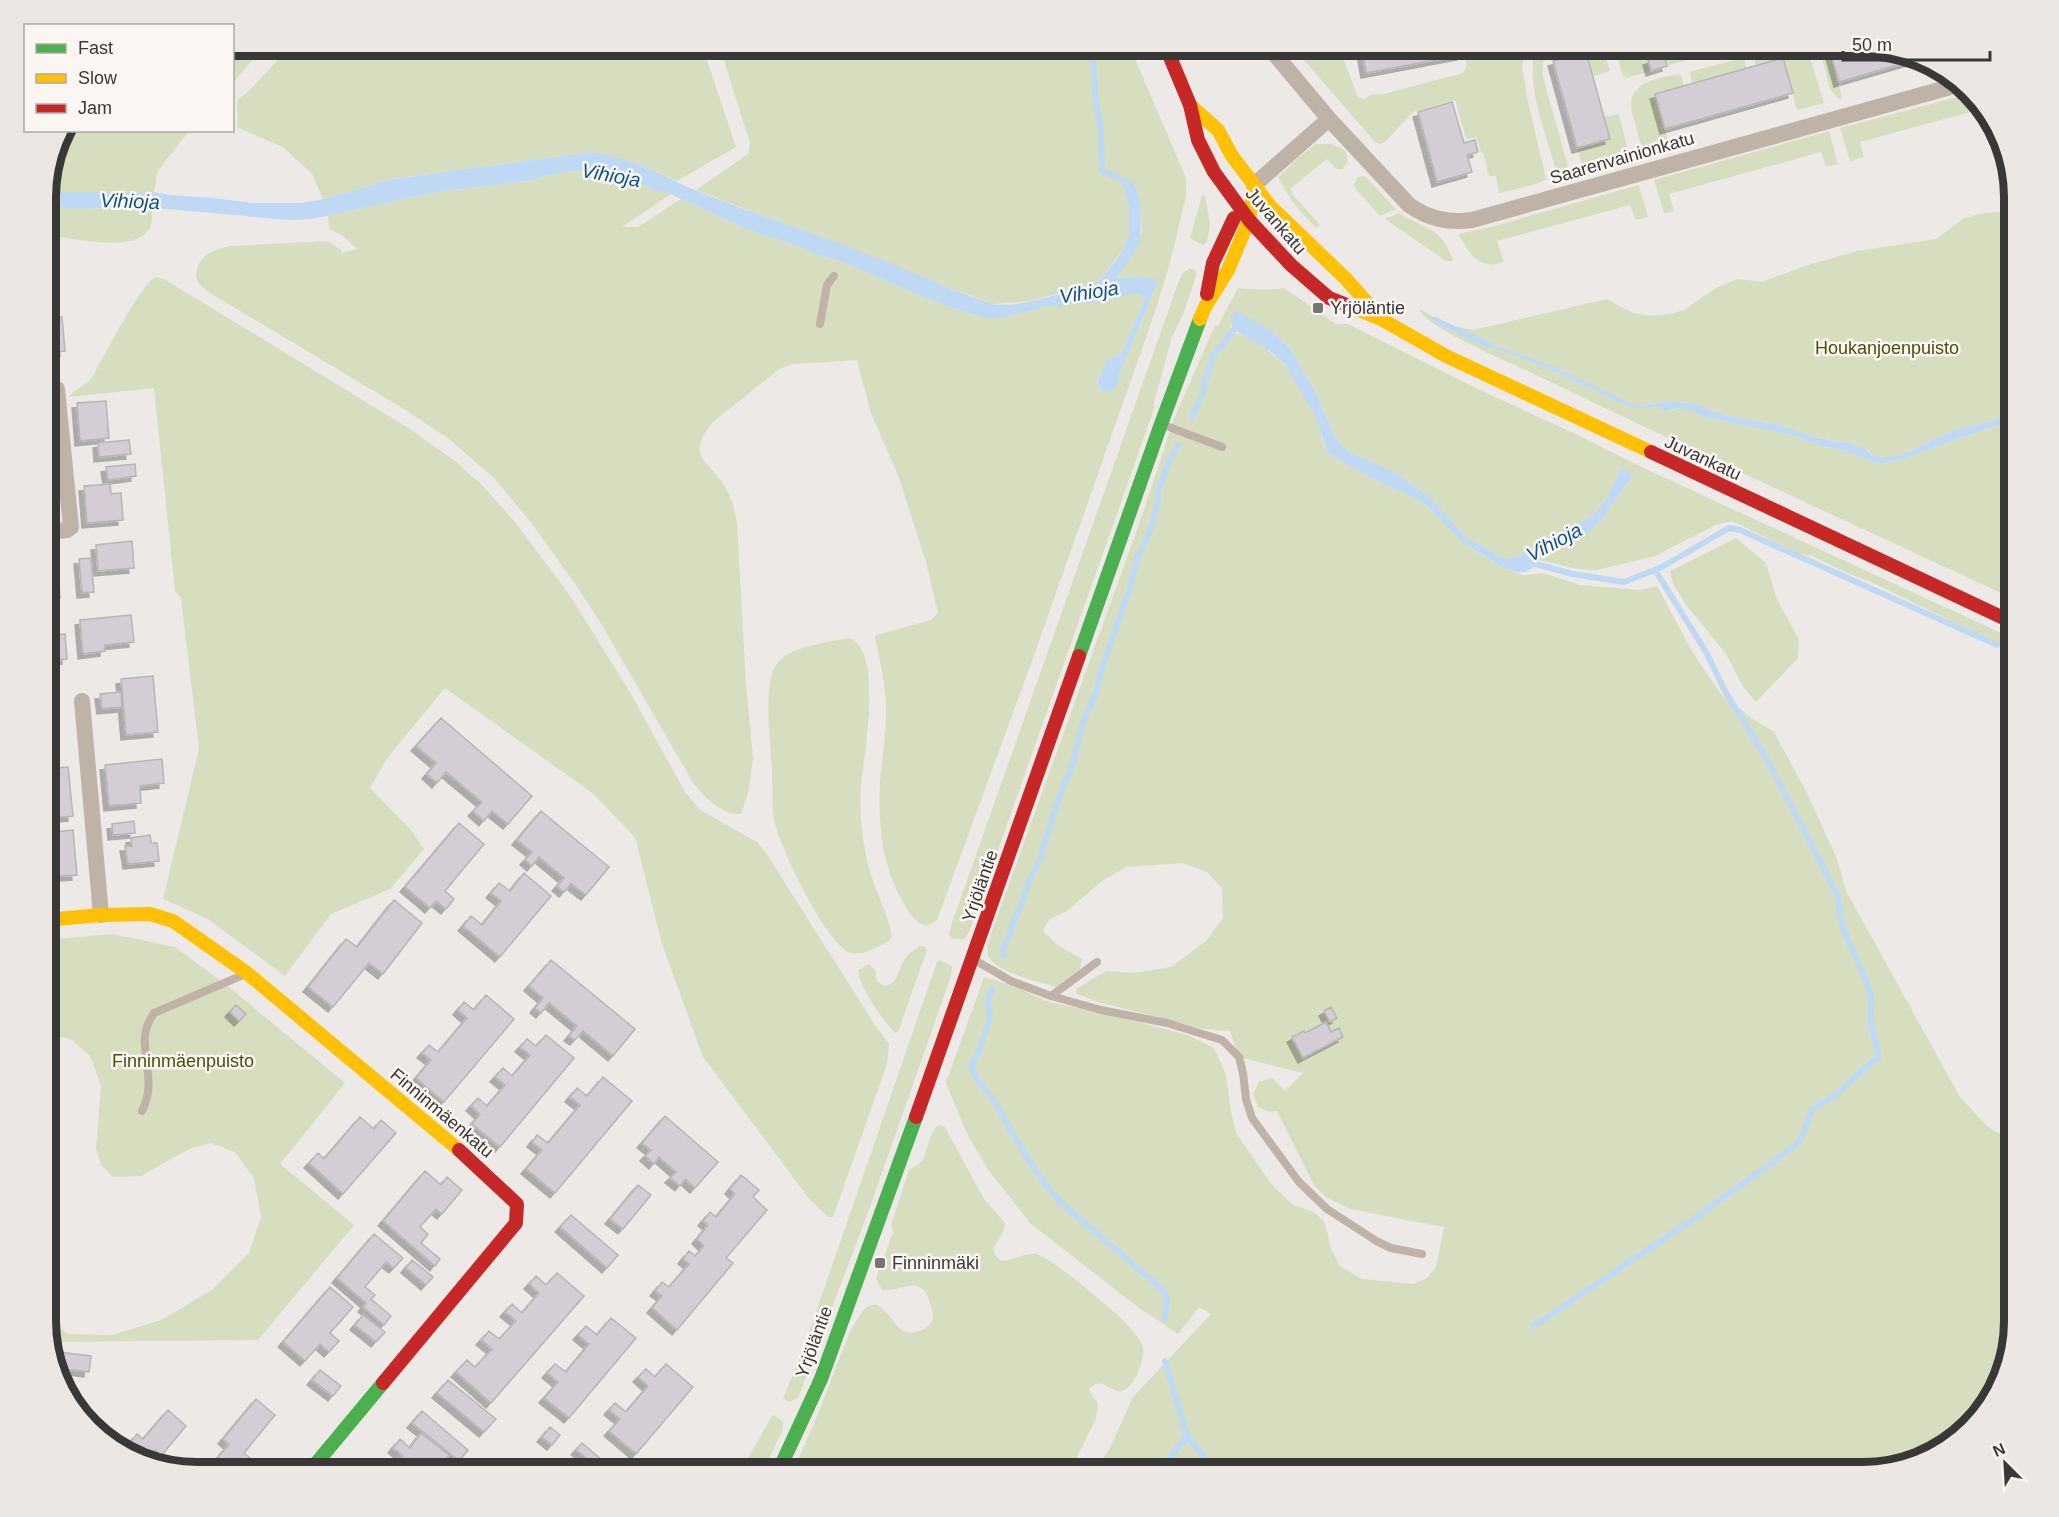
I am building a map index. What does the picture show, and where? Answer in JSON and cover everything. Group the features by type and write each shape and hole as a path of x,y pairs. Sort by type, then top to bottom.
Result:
{"main road":[{"name":"Juvankatu","path":"1170,56 1190,105 1198,140 1214,172 1248,220 1291,265 1329,298 1381,319 1457,361 2004,618"},
{"name":"Juvankatu","path":"1190,105 1218,130 1232,156 1270,206 1346,279 1381,319"},
{"name":"Yrjöläntie","path":"783,1462 821,1379 973,959 1161,424 1205,307 1213,263 1239,207 1254,185"},
{"name":"Yrjöläntie","path":"1205,307 1228,270 1248,220 1254,185"},
{"name":"Finninmäenkatu","path":"56,919 150,914 173,921 246,973 471,1160 517,1204 516,1223 317,1462"}],"street":[{"name":"Saarenvainionkatu","path":"1275,56 1409,205 1422,214 1455,222 1472,220 1950,87"},
{"path":"1254,185 1329,118"},
{"path":"56,424 71,527 67,530 56,531"},
{"path":"82,702 101,915"}],"lane":[{"path":"820,324 827,285 834,276"},
{"path":"1161,424 1222,447"},
{"path":"973,959 1011,981 1051,996 1101,1010 1167,1023 1222,1040 1239,1057 1246,1099 1252,1118 1299,1182 1327,1209 1378,1242 1391,1248 1422,1254"},
{"path":"1051,996 1097,962"},
{"path":"142,1111 150,1092 145,1035 154,1012 246,973"}],"green space":[{"path":"234,56 256,56 234,82"},
{"path":"282,56 706,56 736,147 677,181 646,167 591,152 393,179 323,199 312,174 283,147 238,128 237,100 247,93"},
{"path":"722,56 1134,56 1186,178 1186,196 1155,312 1032,661 937,920 927,926 915,919 909,912 895,887 883,844 880,799 886,705 875,637 931,620 938,613 926,562 898,475 871,413 857,360 793,364 779,369 713,422 700,443 702,457 730,496 737,523 746,685 753,758 748,793 741,814 726,811 713,804 692,781 602,625 578,588 530,521 494,478 449,439 404,409 210,293 201,286 196,278 199,264 206,255 231,246 327,241 341,250 341,253 357,249 343,236 329,229 328,215 431,193 527,181 564,172 597,171 671,194 622,227 638,227 681,199 749,230 843,262 921,296 979,316 1049,306 1092,303 1138,293 1143,295 1144,300 1124,348 1120,354 1106,361 1104,370 1097,381 1100,390 1118,384 1119,375 1154,292 1128,277 1117,276 1142,232 1136,187 1123,181 1129,206 1129,234 1124,248 1101,279 1095,283 1031,301 992,304 696,190 748,154 750,143"},
{"path":"1301,56 1341,56 1358,97 1364,99 1373,94 1384,94 1463,73 1467,66 1465,56 1524,56 1522,66 1527,97 1546,179 1540,183 1499,193 1496,176 1489,176 1476,137 1466,139 1455,100 1413,112 1386,141 1380,144 1375,142"},
{"path":"1534,56 1555,56 1543,62 1542,73 1570,174 1558,176 1538,111"},
{"path":"1587,56 1606,56 1610,71 1593,76"},
{"path":"1618,56 1664,56 1648,60 1651,71 1626,78 1622,75"},
{"path":"1664,56 1699,56 1667,66"},
{"path":"1809,56 1824,103 1797,110 1783,58 1756,65 1754,57"},
{"path":"1822,56 1831,56 1842,98 1839,99 1830,89"},
{"path":"1740,59 1744,60 1747,68 1692,83 1690,74 1692,71"},
{"path":"1678,74 1684,86 1655,94 1669,144 1647,151 1640,140 1633,115 1632,96 1636,90 1648,82"},
{"path":"1961,96 1974,111 1860,142 1864,157 1850,161 1840,128"},
{"path":"1619,114 1627,147 1624,158 1583,169 1577,148 1610,139 1604,117"},
{"path":"1829,131 1838,164 1826,167 1821,152 1669,194 1674,211 1664,213 1654,180"},
{"path":"71,132 188,132 157,172 154,192 56,192 60,160"},
{"path":"1316,144 1332,144 1346,151 1348,162 1342,169 1336,169 1327,159 1291,188 1293,195 1320,225 1316,228 1295,204 1278,177"},
{"path":"1365,176 1396,209 1380,216 1353,186 1358,177"},
{"path":"1639,185 1648,217 1636,220 1630,205 1497,241 1504,262 1488,264 1476,259 1458,234 1487,228"},
{"path":"1205,195 1210,225 1207,242 1203,245 1190,238 1202,196"},
{"path":"56,207 152,208 150,229 139,238 114,243 56,236"},
{"name":"Houkanjoenpuisto","path":"2004,211 2004,416 1993,421 1946,433 1901,455 1876,458 1868,451 1844,442 1818,438 1780,425 1724,415 1697,404 1667,401 1636,406 1514,353 1482,343 1549,369 1629,407 1646,409 1657,407 1668,411 1683,408 1694,410 1704,417 1791,435 1825,447 1846,451 1878,464 1897,461 2004,423 2004,594 1468,343 1436,325 1419,309 1450,326 1473,330 1607,299 1633,313 1648,316 1671,314 1684,310 1716,288 1737,279 1762,282 1805,266 1857,251 1936,239 1963,219 1979,214"},
{"path":"1399,213 1438,236 1449,250 1453,261 1446,261 1385,219"},
{"path":"1190,268 1195,270 1196,276 1184,312 1172,337 1154,409 969,932 964,939 952,939 949,934 952,923 1177,286 1182,274"},
{"path":"156,277 164,279 407,427 455,461 483,486 514,521 569,594 631,694 685,792 700,810 757,842 766,853 889,1044 887,1064 833,1217 828,1217 810,1200 703,1057 662,944 635,837 591,792 445,688 388,757 370,788 411,830 424,849 390,889 331,914 285,976 208,919 163,899 199,749 181,598 175,591 154,388 69,397 93,376 132,306 149,282"},
{"path":"1238,288 1264,290 1284,288 1336,324 1348,324 1637,465 2001,633 2002,639 1999,644 1869,581 1815,557 1798,553 1732,521 1715,525 1655,556 1597,570 1577,569 1540,560 1548,552 1589,532 1605,516 1631,480 1631,474 1621,468 1606,500 1592,516 1513,558 1503,558 1466,537 1430,497 1393,471 1349,452 1335,437 1315,391 1287,345 1272,331 1232,318 1230,331 1258,343 1293,376 1310,403 1327,453 1369,477 1423,502 1474,550 1503,568 1524,575 1543,573 1580,585 1640,590 1657,586 1693,653 1721,694 1774,732 1806,791 1837,859 1846,891 1960,1097 1989,1128 2004,1136 2004,1321 2001,1348 1989,1383 1980,1399 1956,1427 1941,1438 1899,1457 1863,1462 1100,1462 1109,1450 1133,1397 1211,1314 1199,1307 1178,1334 1138,1307 1031,1224 989,1171 968,1136 946,1083 984,977 1014,986 1049,1002 1120,1017 1187,1035 1214,1048 1226,1075 1236,1133 1271,1184 1293,1205 1314,1212 1324,1221 1332,1251 1340,1266 1362,1279 1413,1284 1427,1278 1436,1267 1444,1227 1350,1209 1326,1197 1314,1185 1277,1111 1269,1112 1258,1107 1253,1094 1259,1082 1272,1078 1285,1091 1303,1073 1239,1057 1230,1031 1204,1029 1098,1002 1077,994 1076,989 1106,971 1135,973 1171,967 1206,941 1223,918 1222,888 1207,872 1183,863 1126,867 1102,881 1067,911 1049,920 1043,931 1059,946 1082,959 1080,969 1056,987 1007,971 992,961 988,954 987,945 1142,516 1174,419 1215,325 1218,326"},
{"path":"1736,538 1766,563 1776,597 1799,640 1798,658 1756,702 1742,685 1726,654 1687,606 1673,584 1670,571"},
{"path":"848,638 859,646 866,661 869,682 868,730 860,795 863,839 868,866 892,935 891,939 882,945 859,953 849,952 829,932 795,873 779,835 773,810 768,714 770,679 779,661 803,648"},
{"name":"Finninmäenpuisto","path":"112,934 175,947 225,984 345,1083 280,1164 354,1225 258,1340 57,1342 56,1326 69,1334 112,1335 161,1320 212,1290 249,1253 261,1217 254,1178 235,1152 211,1143 191,1148 141,1176 113,1177 101,1165 96,1149 101,1086 90,1056 72,1040 56,1035 56,939"},
{"path":"920,946 924,946 927,950 898,1032 895,1033 867,995 858,970 869,964 875,970 877,982 885,986 896,979 906,957"},
{"path":"940,960 952,966 951,976 871,1204 798,1398 789,1402 783,1398 804,1347 937,962"},
{"path":"941,1125 945,1127 984,1199 1005,1223 1004,1230 993,1249 995,1255 1001,1261 1036,1254 1044,1257 1119,1317 1141,1342 1143,1352 1140,1367 1129,1387 1118,1391 1101,1383 1093,1385 1089,1390 1098,1404 1096,1418 1076,1462 797,1462 815,1422 850,1332 862,1312 869,1306 880,1307 900,1328 908,1332 924,1329 932,1321 931,1305 922,1288 910,1286 882,1290 876,1279 893,1232 891,1225 909,1170 923,1161 936,1127"},
{"path":"774,1415 783,1422 783,1429 768,1462 746,1462"}],"water":[{"name":"Vihioja","path":"591,152 606,154 646,167 697,191 855,249 960,292 992,304 1005,305 1057,295 1101,279 1124,248 1129,234 1129,206 1122,181 1128,179 1138,194 1141,232 1136,250 1119,273 1118,278 1145,277 1158,282 1119,375 1118,384 1112,391 1104,392 1098,387 1100,373 1106,361 1120,354 1124,348 1144,300 1143,295 1138,293 1092,303 1044,307 1006,317 979,316 921,296 843,262 749,230 666,192 653,190 635,181 597,171 564,172 527,181 431,193 312,219 288,220 146,207 76,209 56,207 56,192 154,192 253,203 302,203 393,179"},
{"name":"Vihioja","path":"1237,311 1272,331 1287,345 1315,391 1335,437 1349,452 1393,471 1430,497 1466,537 1503,558 1513,558 1592,516 1606,500 1621,468 1632,474 1631,480 1605,516 1589,532 1548,552 1525,572 1503,568 1464,543 1423,502 1369,477 1327,453 1316,417 1285,365 1270,351 1232,329 1231,320 1234,312"},
{"path":"1483,341 1548,364 1636,406 1668,401 1697,404 1724,415 1780,425 1818,438 1848,443 1880,458 1901,455 1953,430 1993,421 2004,416 2004,423 1897,461 1878,464 1846,451 1825,447 1791,435 1704,417 1690,410 1676,409 1665,412 1657,407 1646,409 1629,407 1549,369 1483,344"}],"building":[{"path":"1363,56 1457,56 1366,73"},
{"path":"1571,56 1587,56 1610,139 1577,148 1553,61"},
{"path":"1664,56 1667,66 1651,71 1648,60"},
{"path":"1832,56 1872,56 1906,63 1839,82"},
{"path":"1783,58 1793,93 1665,129 1655,94"},
{"path":"1452,102 1464,143 1475,140 1478,152 1467,155 1472,172 1437,182 1418,112"},
{"path":"62,317 65,351 56,352 56,318"},
{"path":"106,401 109,438 80,441 77,403"},
{"path":"129,440 131,454 99,457 98,443"},
{"path":"135,464 136,476 108,480 106,467"},
{"path":"110,484 111,494 121,493 123,520 87,523 84,486"},
{"path":"132,541 134,568 98,571 96,545"},
{"path":"91,558 94,592 82,593 79,559"},
{"path":"56,574 58,574 60,598 56,598"},
{"path":"131,615 134,642 105,645 105,651 83,654 80,620"},
{"path":"56,634 65,634 67,659 56,660"},
{"path":"153,676 158,732 126,735 121,679"},
{"path":"121,692 122,707 102,709 100,694"},
{"path":"56,714 59,742 56,742"},
{"path":"441,718 532,796 508,824 492,811 484,821 473,811 482,802 446,772 437,783 427,774 436,763 416,746"},
{"path":"162,759 164,783 140,786 141,803 109,806 105,765"},
{"path":"68,767 73,816 56,818 56,768"},
{"path":"541,811 609,867 586,895 571,884 564,892 557,886 564,878 539,857 532,866 525,860 532,852 517,840"},
{"path":"134,821 135,833 113,835 112,824"},
{"path":"459,823 484,844 445,891 454,899 446,909 436,901 430,908 405,887"},
{"path":"73,830 77,875 56,877 56,832"},
{"path":"150,835 151,843 157,843 159,861 128,864 125,846 132,846 131,838"},
{"path":"524,873 551,896 500,957 463,926 471,916 482,925 501,901 491,893 499,883 510,891"},
{"path":"394,900 422,923 383,974 369,963 333,1007 308,987 346,939 357,947"},
{"path":"551,960 635,1029 613,1056 583,1031 575,1040 569,1036 577,1026 549,1003 541,1013 535,1008 543,998 529,986"},
{"path":"486,995 514,1019 444,1102 416,1078 431,1060 422,1053 429,1045 438,1052 467,1018 458,1010 464,1002 474,1010"},
{"path":"236,1005 246,1014 239,1021 230,1012"},
{"path":"1331,1007 1337,1018 1330,1022 1324,1011"},
{"path":"1326,1022 1331,1032 1339,1028 1343,1037 1303,1058 1292,1037"},
{"path":"546,1035 574,1058 500,1147 472,1124 480,1114 471,1106 478,1098 487,1106 505,1085 495,1077 503,1068 512,1076 530,1055 520,1047 527,1039 536,1046"},
{"path":"603,1077 632,1101 555,1193 526,1169 542,1150 532,1142 537,1135 548,1143 580,1105 570,1097 577,1088 587,1096"},
{"path":"665,1116 718,1162 695,1188 685,1179 680,1186 670,1178 676,1172 659,1157 654,1164 645,1156 651,1150 642,1143"},
{"path":"360,1117 374,1129 381,1120 396,1133 343,1194 309,1163 318,1153 324,1159"},
{"path":"425,1171 441,1185 447,1177 462,1190 442,1214 436,1209 420,1227 428,1234 421,1243 440,1259 435,1266 383,1221"},
{"path":"741,1175 759,1190 753,1197 767,1210 726,1258 733,1263 677,1330 652,1308 662,1296 655,1291 662,1282 669,1287 689,1264 683,1259 689,1251 695,1256 704,1246 697,1239 708,1225 703,1221 710,1212 716,1217 735,1194 730,1189"},
{"path":"638,1185 651,1195 623,1229 610,1219"},
{"path":"571,1215 618,1255 607,1268 560,1227"},
{"path":"374,1234 403,1258 394,1268 386,1262 365,1287 375,1295 371,1299 391,1316 384,1325 363,1307 366,1303 337,1278"},
{"path":"412,1260 433,1277 426,1285 406,1268"},
{"path":"557,1273 584,1296 491,1403 456,1372 467,1360 475,1367 492,1349 481,1340 489,1331 499,1339 516,1321 505,1312 512,1304 522,1313 539,1293 529,1284 536,1276 546,1285"},
{"path":"330,1287 353,1307 330,1333 339,1341 329,1352 320,1344 305,1361 283,1342"},
{"path":"363,1315 385,1332 376,1342 355,1325"},
{"path":"611,1318 636,1338 569,1418 544,1398 558,1382 547,1373 555,1364 566,1372 589,1344 578,1335 586,1326 597,1335"},
{"path":"59,1352 91,1356 89,1372 64,1369"},
{"path":"666,1364 693,1387 636,1454 609,1431 620,1419 609,1410 615,1403 626,1412 648,1386 638,1377 646,1369 655,1377"},
{"path":"320,1370 341,1386 333,1396 312,1380"},
{"path":"448,1380 496,1419 484,1432 437,1393"},
{"path":"256,1399 275,1415 244,1453 250,1458 247,1462 214,1462 229,1444 223,1439"},
{"path":"168,1410 186,1426 161,1456 155,1450 152,1454 129,1444 137,1434 143,1439"},
{"path":"422,1411 468,1450 459,1461 412,1423"},
{"path":"550,1427 560,1435 552,1445 542,1437"},
{"path":"421,1433 449,1455 444,1462 398,1462 403,1456 393,1448 400,1439 410,1448"},
{"path":"582,1443 604,1462 585,1462 588,1459 576,1450"}],"waterway":[{"path":"1090,56 1094,66 1095,96 1101,129 1102,170 1128,184"},
{"path":"1435,320 1489,345"},
{"path":"1192,417 1202,395 1212,357 1237,326"},
{"path":"1003,956 1014,919 1039,862 1062,788 1072,767 1083,722 1095,695 1137,559 1149,533 1158,502 1158,491 1178,445"},
{"name":"Vihioja","path":"1528,562 1573,574 1624,582 1662,567 1729,528 1740,530 1997,645"},
{"path":"1534,1326 1692,1220 1795,1146 1801,1138 1812,1110 1835,1095 1879,1056 1871,1024 1870,992 1841,920 1838,896 1769,763 1725,691 1706,652 1655,570"},
{"path":"992,989 988,998 990,1016 988,1024 979,1051 971,1065 975,1076 996,1104 1033,1167 1060,1202 1162,1289 1167,1298 1165,1319"},
{"path":"1165,1361 1187,1436 1209,1462"},
{"path":"1166,1462 1187,1436"}],"traffic: fast":[{"path":"1079,656 1200,319"},
{"path":"783,1462 821,1379 916,1117"},
{"path":"317,1462 383,1383"}],"traffic: slow":[{"path":"1190,105 1218,130 1232,156 1270,206 1346,279 1378,315"},
{"path":"1200,319 1228,270 1249,220 1254,185"},
{"path":"1352,307 1381,319 1446,356 1651,452"},
{"path":"56,919 150,914 173,921 247,973 459,1150"}],"traffic: jam":[{"path":"1170,56 1190,105 1198,140 1214,172 1249,220 1291,265 1329,298 1352,307"},
{"path":"1207,294 1213,263 1234,218"},
{"path":"1651,452 2004,618"},
{"path":"916,1117 1079,656"},
{"path":"383,1383 516,1223 517,1204 459,1150"}],"place":[{"name":"Yrjöläntie","path":"1318,308"},
{"name":"Finninmäki","path":"880,1263"}]}
